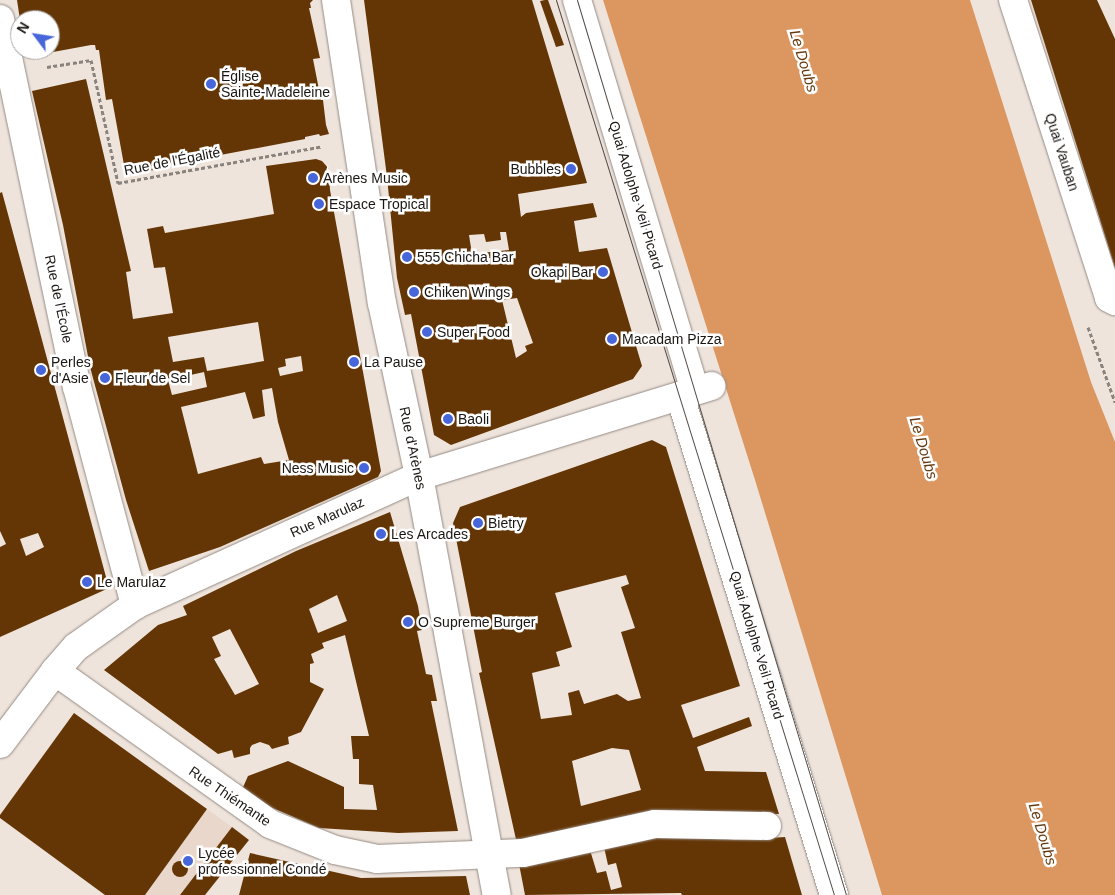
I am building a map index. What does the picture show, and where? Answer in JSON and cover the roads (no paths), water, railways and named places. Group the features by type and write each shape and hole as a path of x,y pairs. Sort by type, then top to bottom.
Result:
{"street":[{"name":"Rue d'Arènes","path":"336,0 382,303 419,476 497,895"},
{"name":"Quai Adolphe Veil Picard","path":"577,0 696,391 834,895"},
{"name":"Quai Vauban","path":"1014,0 1112,300"},
{"name":"Rue de l'École","path":"0,19 77,388 135,605"},
{"name":"Rue Marulaz","path":"0,744 54,671 76,647 135,605 419,476 696,391"},
{"name":"Rue Thiémante","path":"54,671 270,824 335,850 377,859 490,855 523,853 655,824 767,826"}],"water":[{"name":"Le Doubs","path":"603,0 970,0 1091,382 1115,442 1115,895 882,895 755,480"}],"tram line":[{"path":"556,0 834,895"},
{"path":"577,0 846,895"}],"place":[{"name":"Église Sainte-Madeleine","path":"211,84"},
{"name":"Bubbles","path":"571,169"},
{"name":"Arènes Music","path":"313,178"},
{"name":"Espace Tropical","path":"319,204"},
{"name":"555 Chicha Bar","path":"407,257"},
{"name":"Okapi Bar","path":"603,272"},
{"name":"Chiken Wings","path":"414,292"},
{"name":"Super Food","path":"427,332"},
{"name":"Macadam Pizza","path":"612,339"},
{"name":"La Pause","path":"354,362"},
{"name":"Perles d'Asie","path":"41,370"},
{"name":"Fleur de Sel","path":"105,378"},
{"name":"Baoli","path":"448,419"},
{"name":"Ness Music","path":"364,468"},
{"name":"Bietry","path":"478,523"},
{"name":"Les Arcades","path":"381,534"},
{"name":"Le Marulaz","path":"87,582"},
{"name":"O Supreme Burger","path":"408,622"},
{"name":"Lycée professionnel Condé","path":"188,861"}]}
